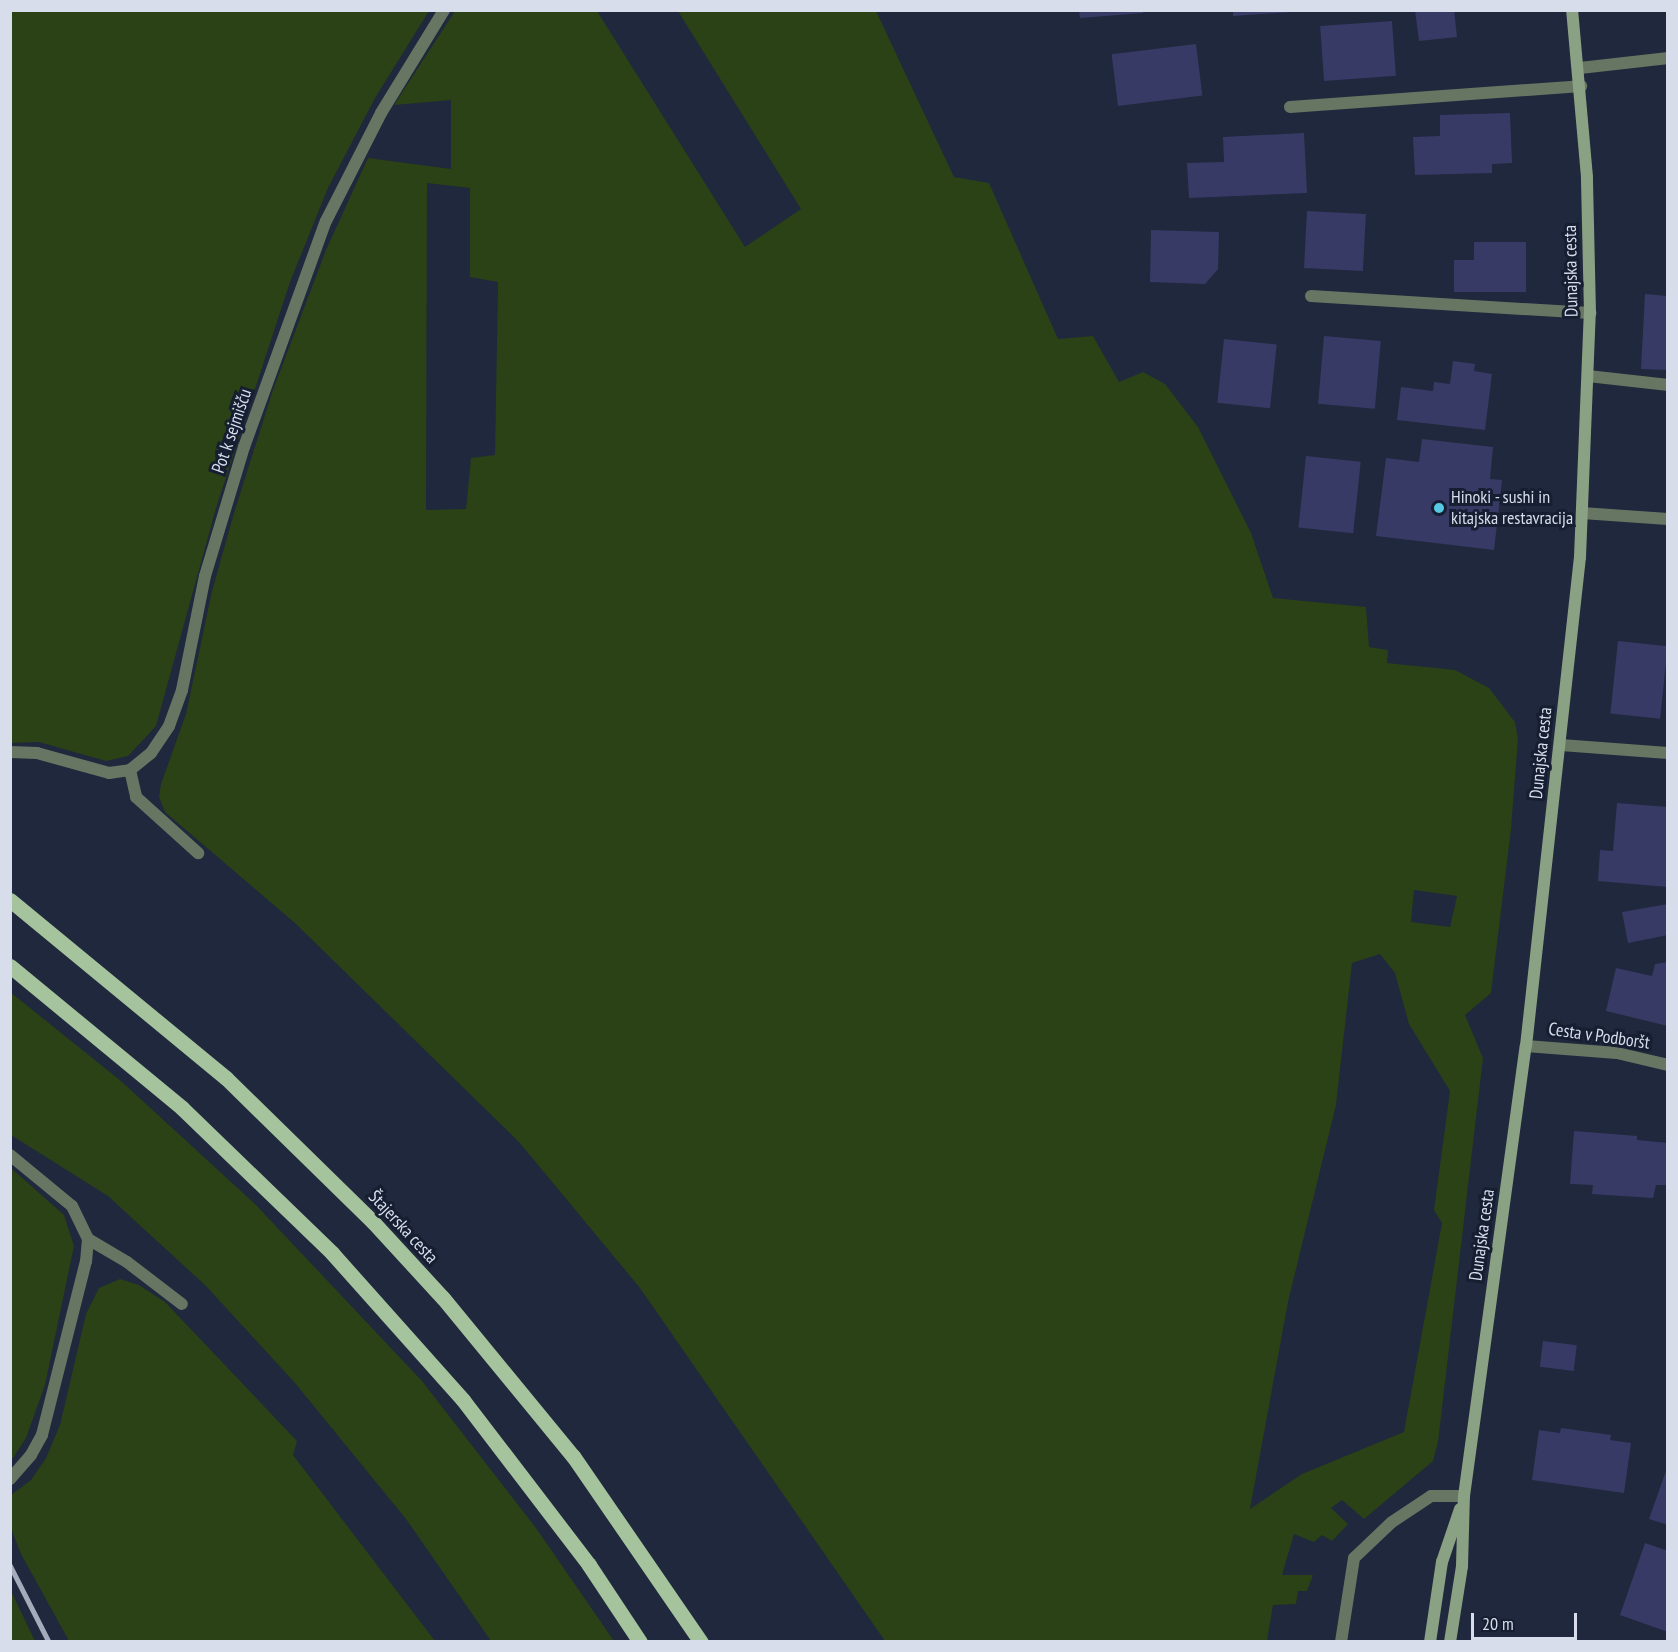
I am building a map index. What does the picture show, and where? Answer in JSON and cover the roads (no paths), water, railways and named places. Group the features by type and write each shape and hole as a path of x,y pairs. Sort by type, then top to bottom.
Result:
{"main road":[{"name":"Dunajska cesta","path":"1450,1641 1462,1566 1464,1496 1526,1046 1561,745 1582,513 1590,313 1580,68 1572,10"},
{"name":"Štajerska cesta","path":"10,900 226,1078 373,1222 443,1298 573,1456 701,1641"},
{"path":"10,966 182,1108 332,1253 463,1400 576,1547 640,1641"},
{"name":"Dunajska cesta","path":"1430,1641 1443,1562 1464,1496"}],"street":[{"name":"Pot k sejmišču","path":"130,770 151,753 163,735 182,690 205,576 244,447 326,221 381,113 444,10"},
{"path":"1580,68 1668,58"},
{"path":"1290,107 1581,86"},
{"path":"1311,296 1590,313"},
{"path":"1588,376 1668,385"},
{"path":"1582,513 1668,519"},
{"path":"1561,745 1668,753"},
{"path":"10,752 37,753 109,773 130,770 136,797 198,853"},
{"name":"Cesta v Podboršt","path":"1526,1046 1617,1053 1668,1065"},
{"path":"10,1155 72,1206 88,1239 86,1262 42,1435 31,1455 10,1479"},
{"path":"88,1239 127,1262 182,1304"},
{"path":"1341,1641 1354,1558 1392,1522 1431,1496 1464,1496"}],"railway":[{"path":"10,1565 49,1642"}],"place":[{"name":"Hinoki - sushi in kitajska restavracija","path":"1439,508"}]}
